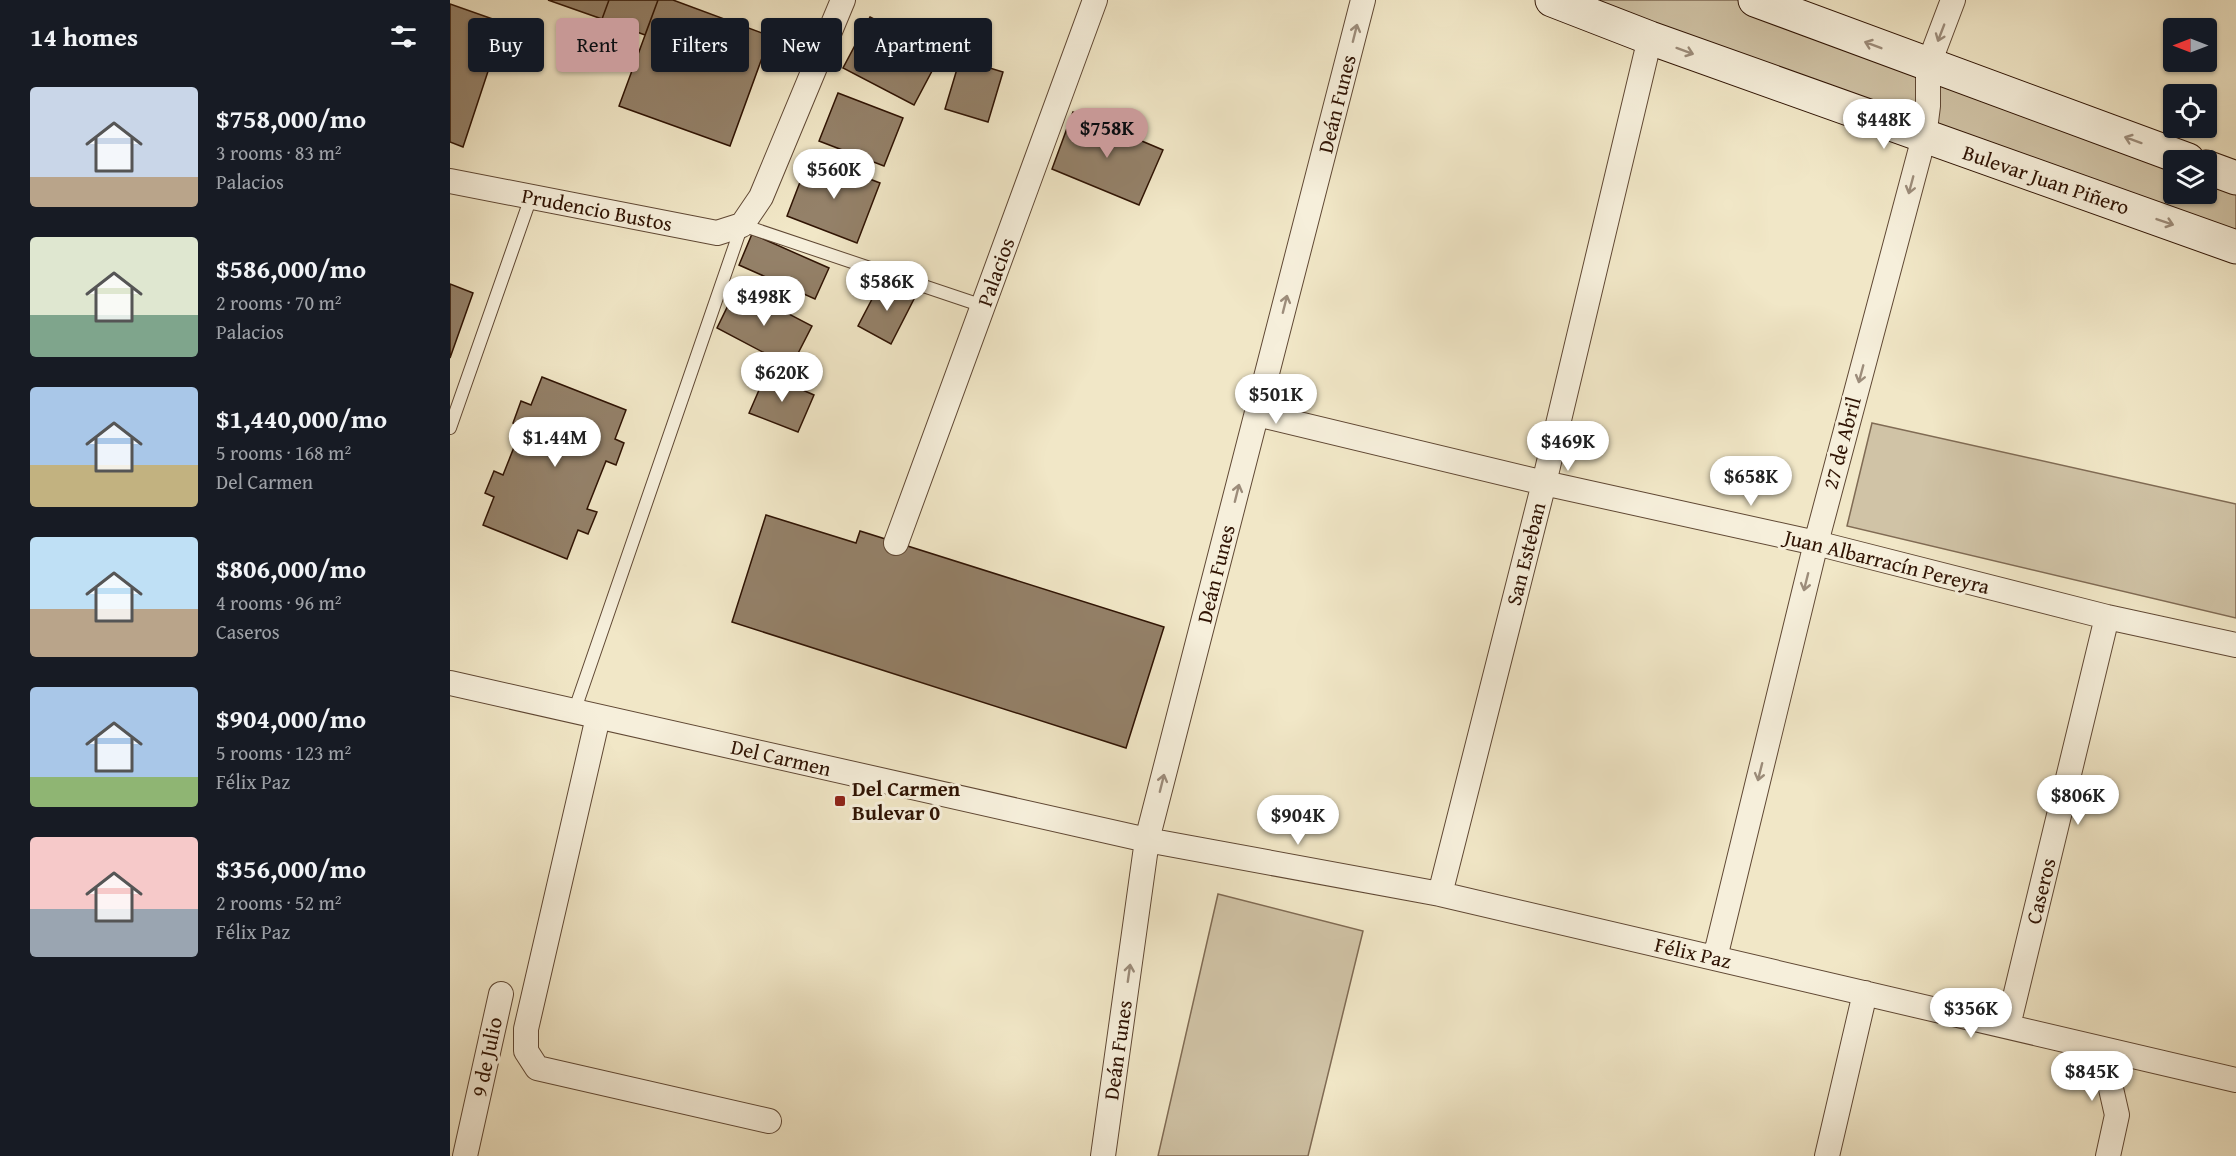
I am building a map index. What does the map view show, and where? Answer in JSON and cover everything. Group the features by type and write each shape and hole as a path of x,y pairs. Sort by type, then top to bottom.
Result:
{"main road":[{"name":"Bulevar Juan Piñero","path":"1552,0 1924,137 2236,247"},
{"path":"1755,0 1928,66 2163,151"},
{"path":"2217,171 2236,178"}],"street":[{"path":"742,225 761,197 843,0"},
{"name":"Palacios","path":"896,543 1095,0"},
{"name":"Deán Funes","path":"1103,1156 1148,840 1363,0"},
{"name":"27 de Abril","path":"1715,958 1816,543 1924,137 1928,106 1928,66 1953,0"},
{"name":"San Esteban","path":"1440,894 1544,483 1650,38"},
{"name":"Prudencio Bustos","path":"450,181 717,233 742,225"},
{"name":"Juan Albarracín Pereyra","path":"1257,414 1544,483 1816,543 2107,616 2236,645"},
{"name":"Caseros","path":"2008,1026 2107,616"},
{"name":"Del Carmen","path":"450,683 1148,840"},
{"path":"598,717 526,1029 526,1051 537,1068 769,1121"},
{"name":"Félix Paz","path":"1148,840 1440,894 2236,1080"},
{"path":"1827,1156 1864,993"},
{"name":"9 de Julio","path":"465,1156 501,994"},
{"path":"2102,1049 2117,1115 2108,1156"}],"lane":[{"path":"450,428 531,197"},
{"path":"574,712 742,225 983,306"}],"shaded area":[{"path":"1552,0 1755,0 2163,156 2163,204 2217,204 2217,171 2236,178 2236,247"},
{"path":"1872,423 2236,504 2236,618 1847,526"},
{"path":"1218,894 1363,931 1308,1156 1158,1156"}],"building":[{"path":"548,0 609,0 602,18"},
{"path":"609,0 658,0 645,35 639,33 639,18 602,18"},
{"path":"658,0 673,0 722,18 651,18"},
{"path":"450,4 490,18 468,18 468,72 488,72 463,147 450,142"},
{"path":"651,19 651,72 749,72 749,28 761,33 761,61 730,146 619,106 632,72 639,72 639,52"},
{"path":"854,47 854,72 931,72 914,105 843,68"},
{"path":"992,69 1003,72 988,122 945,109 956,72 992,72"},
{"path":"838,93 903,118 884,166 819,141"},
{"path":"1073,112 1163,150 1139,205 1052,169"},
{"path":"810,156 880,183 857,243 787,216"},
{"path":"752,234 829,268 815,299 739,265"},
{"path":"882,280 915,297 891,344 858,326"},
{"path":"450,284 473,293 450,358"},
{"path":"737,287 812,326 791,367 717,328"},
{"path":"766,374 814,395 798,432 749,413"},
{"path":"542,377 626,410 615,439 624,443 616,465 606,461 587,509 597,512 588,534 578,530 567,559 483,525 494,497 485,493 494,471 503,475 522,427 513,423 521,401 531,405"},
{"path":"766,515 856,543 860,531 1164,627 1126,748 732,622"}],"place":[{"name":"Del Carmen Bulevar 0","path":"840,801"}]}
